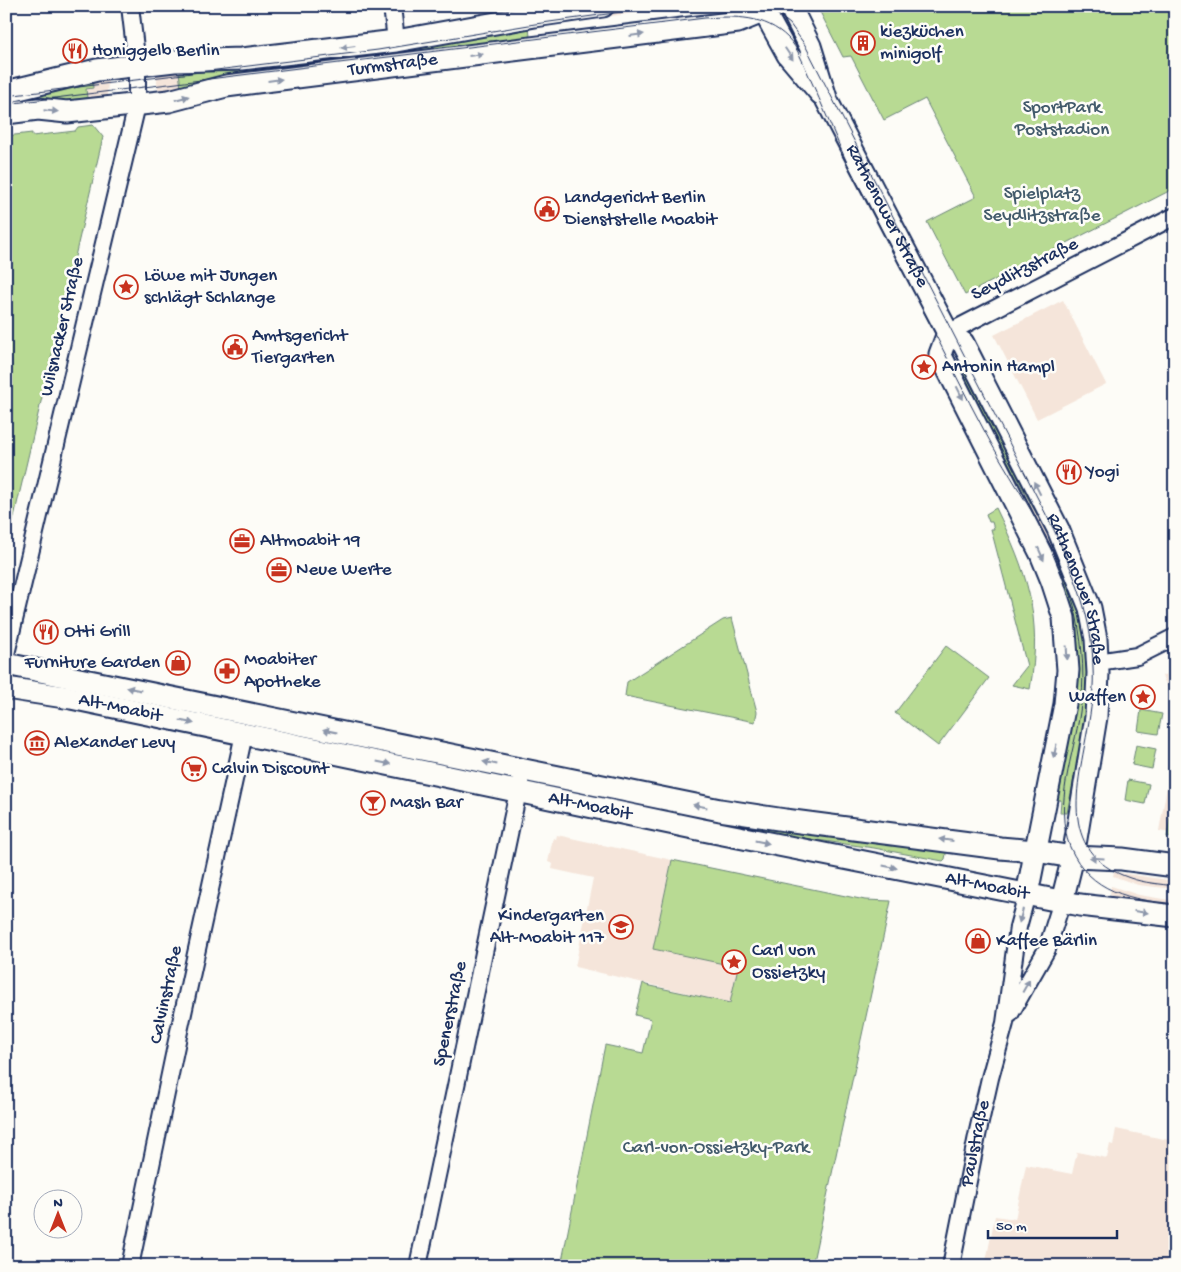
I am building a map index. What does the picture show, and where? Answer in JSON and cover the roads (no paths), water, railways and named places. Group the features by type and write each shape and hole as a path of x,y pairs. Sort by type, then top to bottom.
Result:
{"main road":[{"name":"Turmstraße","path":"6,92 94,71 174,61 242,59 396,41 534,16 603,6"},
{"name":"Rathenower Straße","path":"790,6 810,46 827,101 948,333 963,343 1058,529 1090,608 1098,662 1096,717 1073,857 1062,901"},
{"name":"Turmstraße","path":"6,113 38,109 67,112 168,101 226,86 738,22 768,8"},
{"name":"Rathenower Straße","path":"768,8 788,55 827,101"},
{"name":"Rathenower Straße","path":"948,333 940,354 1041,554 1064,618 1068,670 1065,704 1035,851"},
{"name":"Alt-Moabit","path":"6,664 757,816 1073,857 1116,859 1175,866"},
{"name":"Alt-Moabit","path":"6,688 71,698 712,832 1080,905 1175,916"},
{"name":"Paulstraße","path":"1027,894 1035,851"}],"street":[{"name":"Wilsnacker Straße","path":"6,654 137,105 137,65 130,6"},
{"path":"392,6 396,41"},
{"name":"Seydlitzstraße","path":"948,333 1175,216"},
{"path":"1098,662 1137,656 1175,637"},
{"name":"Calvinstraße","path":"130,1266 244,734"},
{"name":"Spenerstraße","path":"418,1266 523,770"},
{"name":"Paulstraße","path":"951,1266 978,1130 1005,1023 1018,927 1027,894"},
{"name":"Paulstraße","path":"1005,1023 1047,949 1062,901"}],"tram line":[{"path":"6,96 378,50 535,24 665,6"},
{"path":"767,6 790,24 805,45 1054,530 1069,563 1086,614 1092,650 1093,687 1091,708 1078,789 1077,812 1081,832 1090,851 1106,866 1135,880 1175,886"},
{"path":"6,104 705,18 738,17 760,21 779,30 795,46 852,173 985,432 1050,545 1070,593 1079,630 1083,676 1082,700 1064,797 1065,831 1070,847 1078,862 1100,884 1128,896 1175,905"}],"place":[{"name":"kiezküchen minigolf","path":"863,43"},
{"name":"Honiggelb Berlin","path":"75,51"},
{"name":"Landgericht Berlin Dienststelle Moabit","path":"547,209"},
{"name":"Löwe mit Jungen schlägt Schlange","path":"126,287"},
{"name":"Amtsgericht Tiergarten","path":"235,347"},
{"name":"Antonin Hampl","path":"924,367"},
{"name":"Yogi","path":"1069,472"},
{"name":"Altmoabit 19","path":"242,541"},
{"name":"Neue Werte","path":"279,570"},
{"name":"Otti Grill","path":"46,632"},
{"name":"Furniture Garden","path":"178,663"},
{"name":"Moabiter Apotheke","path":"227,671"},
{"name":"Waffen","path":"1143,697"},
{"name":"Alexander Levy","path":"37,743"},
{"name":"Calvin Discount","path":"194,769"},
{"name":"Mash Bar","path":"373,803"},
{"name":"Kindergarten Alt-Moabit 117","path":"621,927"},
{"name":"Kaffee Bärlin","path":"978,941"},
{"name":"Carl von Ossietzky","path":"734,962"}],"park label":[{"name":"SportPark Poststadion","path":"1062,119"},
{"name":"Spielplatz Seydlitzstraße","path":"1042,205"},
{"name":"Carl-von-Ossietzky-Park","path":"716,1148"}]}
